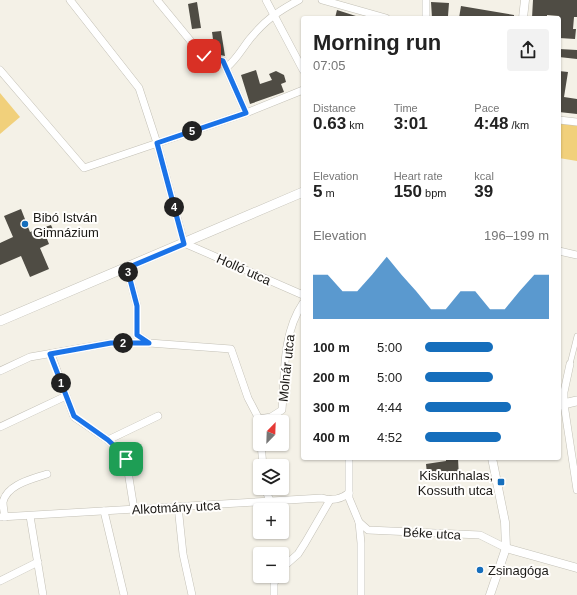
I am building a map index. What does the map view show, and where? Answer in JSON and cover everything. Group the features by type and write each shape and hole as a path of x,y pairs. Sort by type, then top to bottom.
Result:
{"main road":[{"path":"0,321 184,244 301,193"},
{"path":"562,405 577,401"}],"street":[{"path":"70,0 139,88 157,143 184,244"},
{"path":"157,0 204,56 223,61 227,67 246,113"},
{"path":"266,0 301,66"},
{"path":"227,67 273,14 300,0"},
{"path":"322,0 379,16"},
{"path":"426,0 426,16"},
{"path":"523,16 525,0"},
{"path":"0,70 84,168 246,113 301,91"},
{"path":"561,120 577,122"},
{"name":"Holló utca","path":"184,244 301,294"},
{"path":"561,251 577,255"},
{"path":"127,268 137,306 137,335 149,343"},
{"name":"Molnár utca","path":"274,415 282,410 287,342 292,322 301,306"},
{"path":"577,336 562,405 577,490"},
{"path":"0,371 30,357 111,343 149,343 231,349 248,398 257,415"},
{"path":"50,354 74,416 108,440 126,459 134,509"},
{"path":"0,427 66,396"},
{"path":"108,440 158,416"},
{"path":"349,460 349,496 358,522 361,595"},
{"path":"490,595 506,548 505,522 492,460"},
{"path":"3,517 3,503 5,497 15,486 47,474"},
{"path":"268,495 270,501"},
{"name":"Alkotmány utca","path":"3,517 322,498 330,500 349,496"},
{"path":"289,562 298,554 306,543 330,500"},
{"path":"178,506 184,554 192,595"},
{"path":"104,511 124,595"},
{"path":"30,516 43,595"},
{"name":"Béke utca","path":"358,522 368,530 480,535 506,548"},
{"path":"506,548 577,568"},
{"path":"0,581 38,562"},
{"path":"274,583 274,595"}],"shaded area":[{"path":"0,93 20,117 0,134"},
{"path":"561,123 577,125 577,161 561,158"}],"building":[{"path":"533,0 577,0 577,17 574,17 573,29 576,29 575,39 561,38 561,16 532,16"},
{"path":"197,2 201,28 192,29 188,4"},
{"path":"431,2 449,3 448,16 432,16"},
{"path":"461,6 514,15 514,16 459,16"},
{"path":"337,10 356,16 336,16"},
{"path":"221,31 225,56 215,54 212,32"},
{"path":"561,49 577,50 577,59 561,57"},
{"path":"256,70 260,84 272,80 269,74 276,71 284,75 286,82 281,84 284,92 250,104 241,75"},
{"path":"561,71 568,72 564,97 577,99 577,114 561,112"},
{"path":"21,209 30,232 51,225 56,236 47,239 49,244 40,248 49,269 30,277 21,256 0,265 0,243 13,237 4,216"},
{"path":"458,460 459,479 446,479 446,471 439,476 427,474 426,464"}],"place":[{"name":"Bibó István Gimnázium","path":"25,224"},
{"name":"Kiskunhalas, Kossuth utca","path":"501,482"},
{"name":"Zsinagóga","path":"480,570"}],"route":[{"path":"126,459 108,440 74,416 50,354 111,343 149,343 137,335 137,306 127,268 184,244 157,143 246,113 227,67 223,61 204,56"}]}
